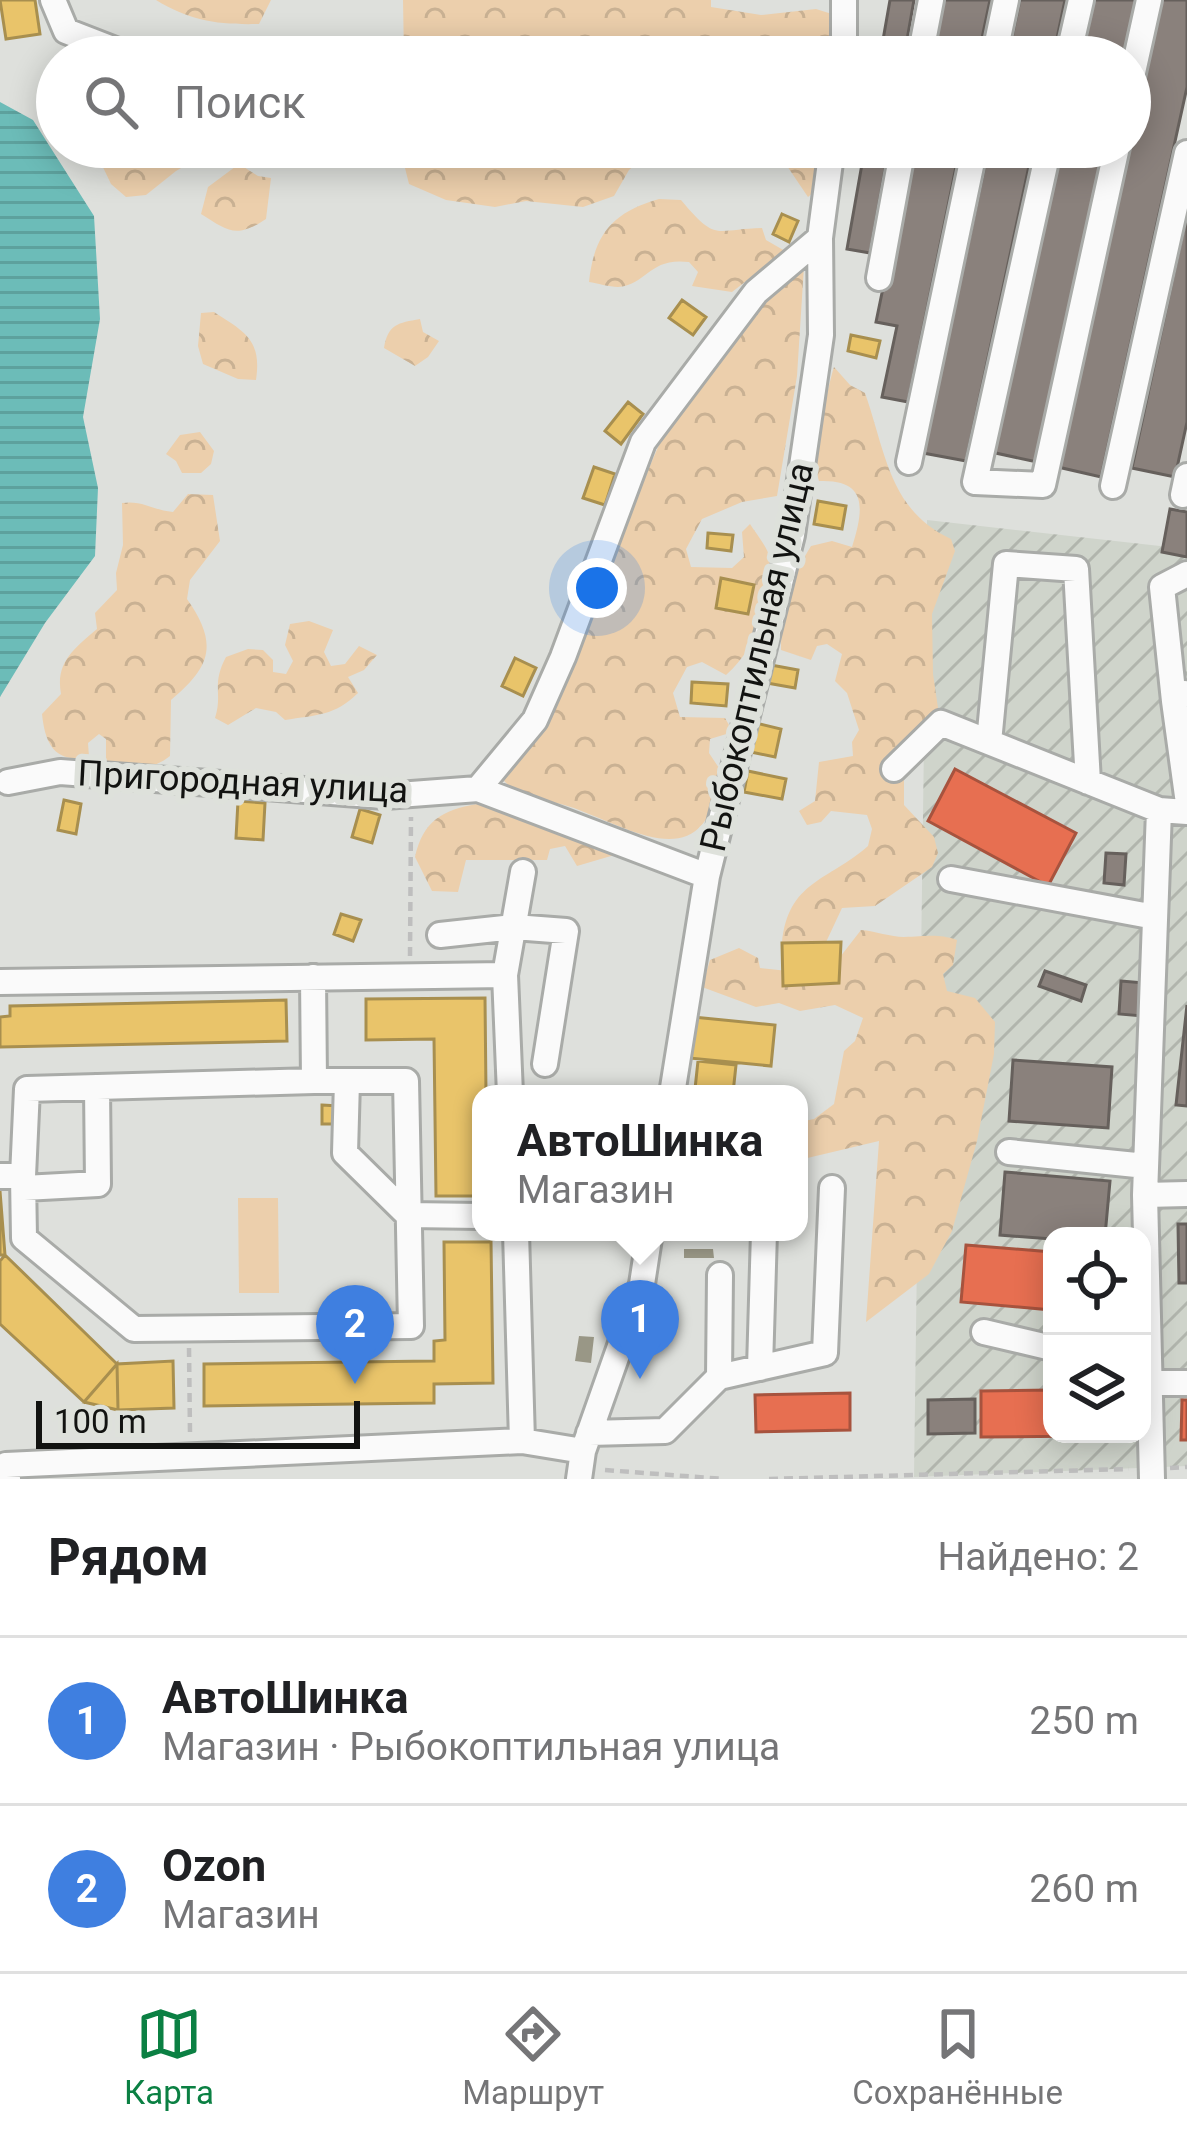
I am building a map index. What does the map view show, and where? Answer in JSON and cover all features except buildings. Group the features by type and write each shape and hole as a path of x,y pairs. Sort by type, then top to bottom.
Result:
{"street":[{"path":"53,0 66,31 79,36"},
{"path":"844,0 844,36"},
{"path":"924,36 931,0"},
{"path":"998,36 1006,0"},
{"path":"1073,36 1081,0"},
{"path":"1141,36 1149,0"},
{"path":"1113,486 1187,153"},
{"name":"Рыбокоптильная улица","path":"673,1085 707,876 792,535 821,335 820,238 829,168"},
{"path":"879,278 899,168"},
{"path":"909,462 971,168"},
{"path":"1044,168 975,482 1042,485 1112,168"},
{"path":"707,876 478,789 535,720 643,442 755,292 820,238"},
{"path":"989,742 1006,564 1076,568 1088,782"},
{"path":"1187,574 1162,587 1180,696 1187,796"},
{"path":"894,769 941,722 1159,810 1187,812"},
{"name":"Пригородная улица","path":"8,782 60,772 385,796 478,789"},
{"path":"1147,1335 1144,1195 1159,810"},
{"path":"510,1085 505,976 524,872"},
{"path":"951,879 1155,917"},
{"path":"440,935 514,927 566,931 545,1064"},
{"path":"313,976 314,1081"},
{"path":"0,982 505,976"},
{"path":"314,1081 406,1081 411,1326 134,1329 24,1238 16,1180 27,1089 314,1081"},
{"path":"347,1081 345,1153 408,1215 472,1216"},
{"path":"16,1180 98,1184 97,1087"},
{"path":"1009,1152 1146,1166"},
{"path":"4,1467 521,1441 586,1442 665,1431 719,1377 825,1353 832,1188"},
{"path":"1144,1195 1187,1194"},
{"path":"516,1241 521,1441"},
{"path":"579,1479 586,1442 642,1284 649,1241"},
{"path":"760,1368 764,1241"},
{"path":"719,1377 720,1275"},
{"path":"984,1332 1043,1346"},
{"path":"1151,1375 1187,1383"},
{"path":"1151,1443 1152,1474"}],"path":[{"path":"410,976 412,794"},
{"path":"189,1330 191,1456"},
{"path":"769,1479 1152,1474 1187,1467"}],"shaded area":[{"path":"927,520 1187,549 1187,1466 914,1477"}],"green space":[{"path":"156,0 271,0 259,24 244,24 193,17"},
{"path":"403,0 711,0 711,7 761,15 816,9 832,14 830,36 404,36"},
{"path":"103,168 181,168 146,195 126,197 111,184"},
{"path":"234,168 271,178 266,219 239,231 218,225 201,214 208,187"},
{"path":"405,168 631,168 614,196 583,207 526,201 495,207 446,200 409,184"},
{"path":"788,168 819,168 815,191 808,197"},
{"path":"659,199 681,200 702,223 717,231 762,228 766,240 785,251 732,292 692,286 698,272 689,262 665,263 618,287 589,282 596,251 609,227 629,211"},
{"path":"804,266 797,376 777,496 742,502 702,519 686,549 691,567 732,568 744,557 742,532 750,524 771,565 765,611 736,665 726,675 702,662 687,667 673,693 680,717 725,718 733,732 710,739 709,753 721,771 713,805 701,826 685,836 666,839 516,791 500,776 577,662 605,570 668,424 757,309"},
{"path":"214,312 254,346 256,380 238,379 203,364 198,346 201,313"},
{"path":"420,319 423,332 439,341 415,366 384,348 395,326"},
{"path":"834,367 865,393 902,496 930,527 951,539 955,551 932,614 938,708 931,736 904,754 904,805 934,837 938,853 932,867 875,906 842,908 820,955 793,959 782,943 792,907 812,884 868,846 872,829 867,815 831,811 821,822 807,825 799,811 815,801 819,762 853,756 852,742 859,730 847,693 835,681 842,654 827,644 817,646 811,660 781,650 788,596 811,546 832,541 852,547 859,520 854,491 847,485 819,481 817,472"},
{"path":"200,432 214,451 211,464 201,473 182,473 166,454 180,435"},
{"path":"188,494 213,495 220,541 190,580 187,599 203,629 206,653 195,676 171,700 170,756 147,767 122,768 106,761 106,739 99,734 88,743 89,757 60,754 49,743 42,714 61,694 61,673 68,657 97,629 95,613 117,590 122,503 173,512"},
{"path":"309,621 333,630 324,652 331,666 345,664 359,646 377,655 364,670 348,677 358,693 341,706 316,715 285,720 276,712 256,708 228,725 215,718 219,675 226,657 248,649 263,650 273,660 273,672 286,674 293,661 285,645 290,624"},
{"path":"477,804 493,805 628,851 577,866 565,846 550,849 547,860 466,860 458,892 432,891 415,857 423,834 444,814"},
{"path":"861,930 957,940 953,965 943,974 947,991 975,998 995,1022 994,1054 977,1141 952,1231 929,1274 866,1322 879,1141 808,1158 808,1120 834,1104 844,1051 855,1041 863,1018 835,1005 800,1011 779,1003 756,1007 702,987 710,960 739,948 758,958 760,968 826,975"},
{"path":"238,1198 278,1198 279,1293 239,1293"}],"water":[{"path":"0,102 36,125 36,168 64,168 94,216 100,319 83,417 98,488 95,556 45,623 0,697"}],"place":[{"name":"АвтоШинка","path":"640,1379"},
{"name":"Ozon","path":"355,1384"}]}
